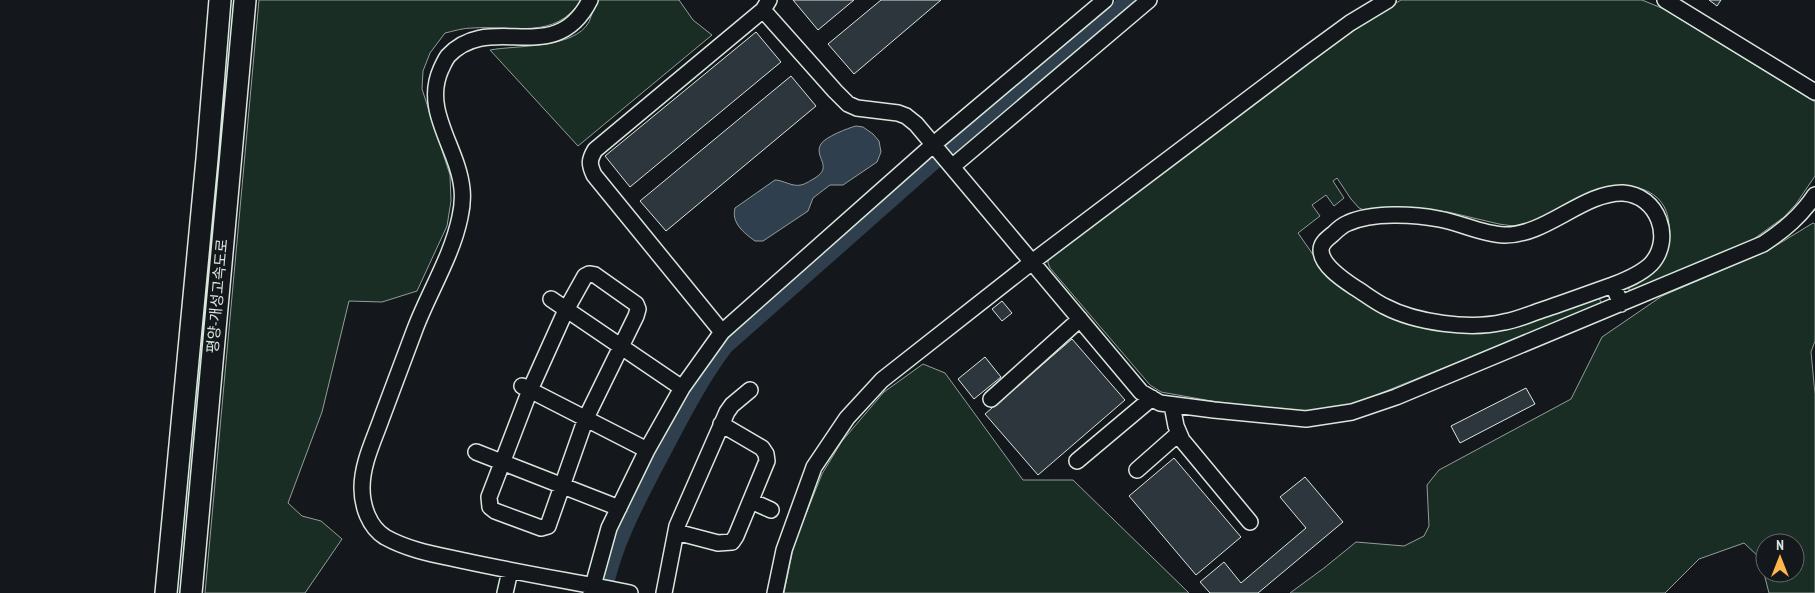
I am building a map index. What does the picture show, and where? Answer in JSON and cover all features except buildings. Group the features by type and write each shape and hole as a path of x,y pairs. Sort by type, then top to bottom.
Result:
{"highway":[{"name":"평양-개성고속도로","path":"166,593 220,0"},
{"name":"평양-개성고속도로","path":"191,593 245,0"}],"street":[{"path":"590,0 576,22 562,32 546,37 476,39 462,44 446,58 437,78 434,95 462,188 460,218 455,236 412,336 365,464 363,497 368,517 375,528 384,536 420,552 594,588 630,593"},
{"path":"943,155 1105,0"},
{"path":"594,588 609,528 647,450 682,388 722,332 943,155 1149,0"},
{"path":"775,593 784,550 814,467 847,418 882,380 1032,262 1305,56 1388,0"},
{"path":"1665,0 1815,92"},
{"path":"722,332 594,175 590,166 590,159 595,150 766,5 835,91 848,104 857,108 898,112 906,116 943,155 1141,392 1160,403 1306,419 1352,412 1396,397 1762,244 1792,222 1806,208 1815,195"},
{"path":"1623,193 1642,198 1656,212 1662,229 1661,248 1651,264 1636,275 1614,285 1506,322 1483,326 1449,323 1412,317 1385,306 1352,285 1327,265 1321,248 1324,242 1347,223 1368,218 1390,216 1438,219 1486,232 1503,235 1516,234 1532,230 1606,196 1623,193"},
{"path":"589,274 595,275 636,304 638,309 636,316 621,347 586,418 548,526 546,528 536,526 495,511 488,502 526,388 566,310 585,276 589,274"},
{"path":"1614,285 1620,304"},
{"path":"551,299 682,388"},
{"path":"991,398 1080,319"},
{"path":"526,388 647,450"},
{"path":"664,593 676,532 722,424 732,405 750,390"},
{"path":"1077,461 1152,398"},
{"path":"1172,405 1176,426 1182,440 1250,522"},
{"path":"676,532 718,543 732,542 766,466 766,454 762,448 722,424"},
{"path":"1137,470 1179,433"},
{"path":"476,452 619,508"},
{"path":"751,501 771,510"},
{"path":"505,593 510,570"}],"green space":[{"path":"259,0 581,0 571,13 559,21 546,26 517,29 469,28 445,33 430,53 423,71 422,89 450,175 451,201 447,226 417,291 382,302 349,301 322,412 288,503 302,516 321,521 342,539 305,593 205,593"},
{"path":"597,0 679,0 693,20 712,35 578,146 490,50 544,44 571,37 582,31 589,22"},
{"path":"1401,0 1642,0 1664,9 1815,102 1815,176 1796,204 1784,217 1751,241 1636,291 1629,290 1629,285 1662,254 1667,248 1669,238 1667,212 1654,195 1644,190 1622,186 1599,189 1537,220 1524,225 1513,226 1448,212 1415,208 1396,207 1364,210 1359,208 1351,199 1337,178 1333,181 1344,198 1334,206 1326,195 1312,205 1320,216 1298,233 1328,276 1447,328 1598,296 1602,304 1359,402 1329,409 1301,412 1217,402 1161,392 1150,385 1050,268 1048,258 1353,28"},
{"path":"1813,223 1815,224 1815,341 1811,352 1815,394 1815,593 1769,593 1766,583 1805,583 1805,533 1755,533 1755,553 1744,543 1699,559 1665,593 1290,593 1356,542 1404,546 1424,536 1429,526 1427,485 1439,470 1571,399 1602,337 1662,296 1767,251"},
{"path":"923,364 945,373 1023,480 1073,480 1189,593 784,593 794,544 822,474 842,441 884,392"}],"water":[{"path":"856,126 863,127 879,141 881,152 877,162 843,185 830,185 813,198 808,211 763,241 755,241 739,227 735,218 735,208 775,180 801,185 815,178 823,169 819,149 823,141"}],"waterway":[{"path":"605,593 615,556 637,503 693,398 708,372 726,347 951,148 1127,0"}]}
